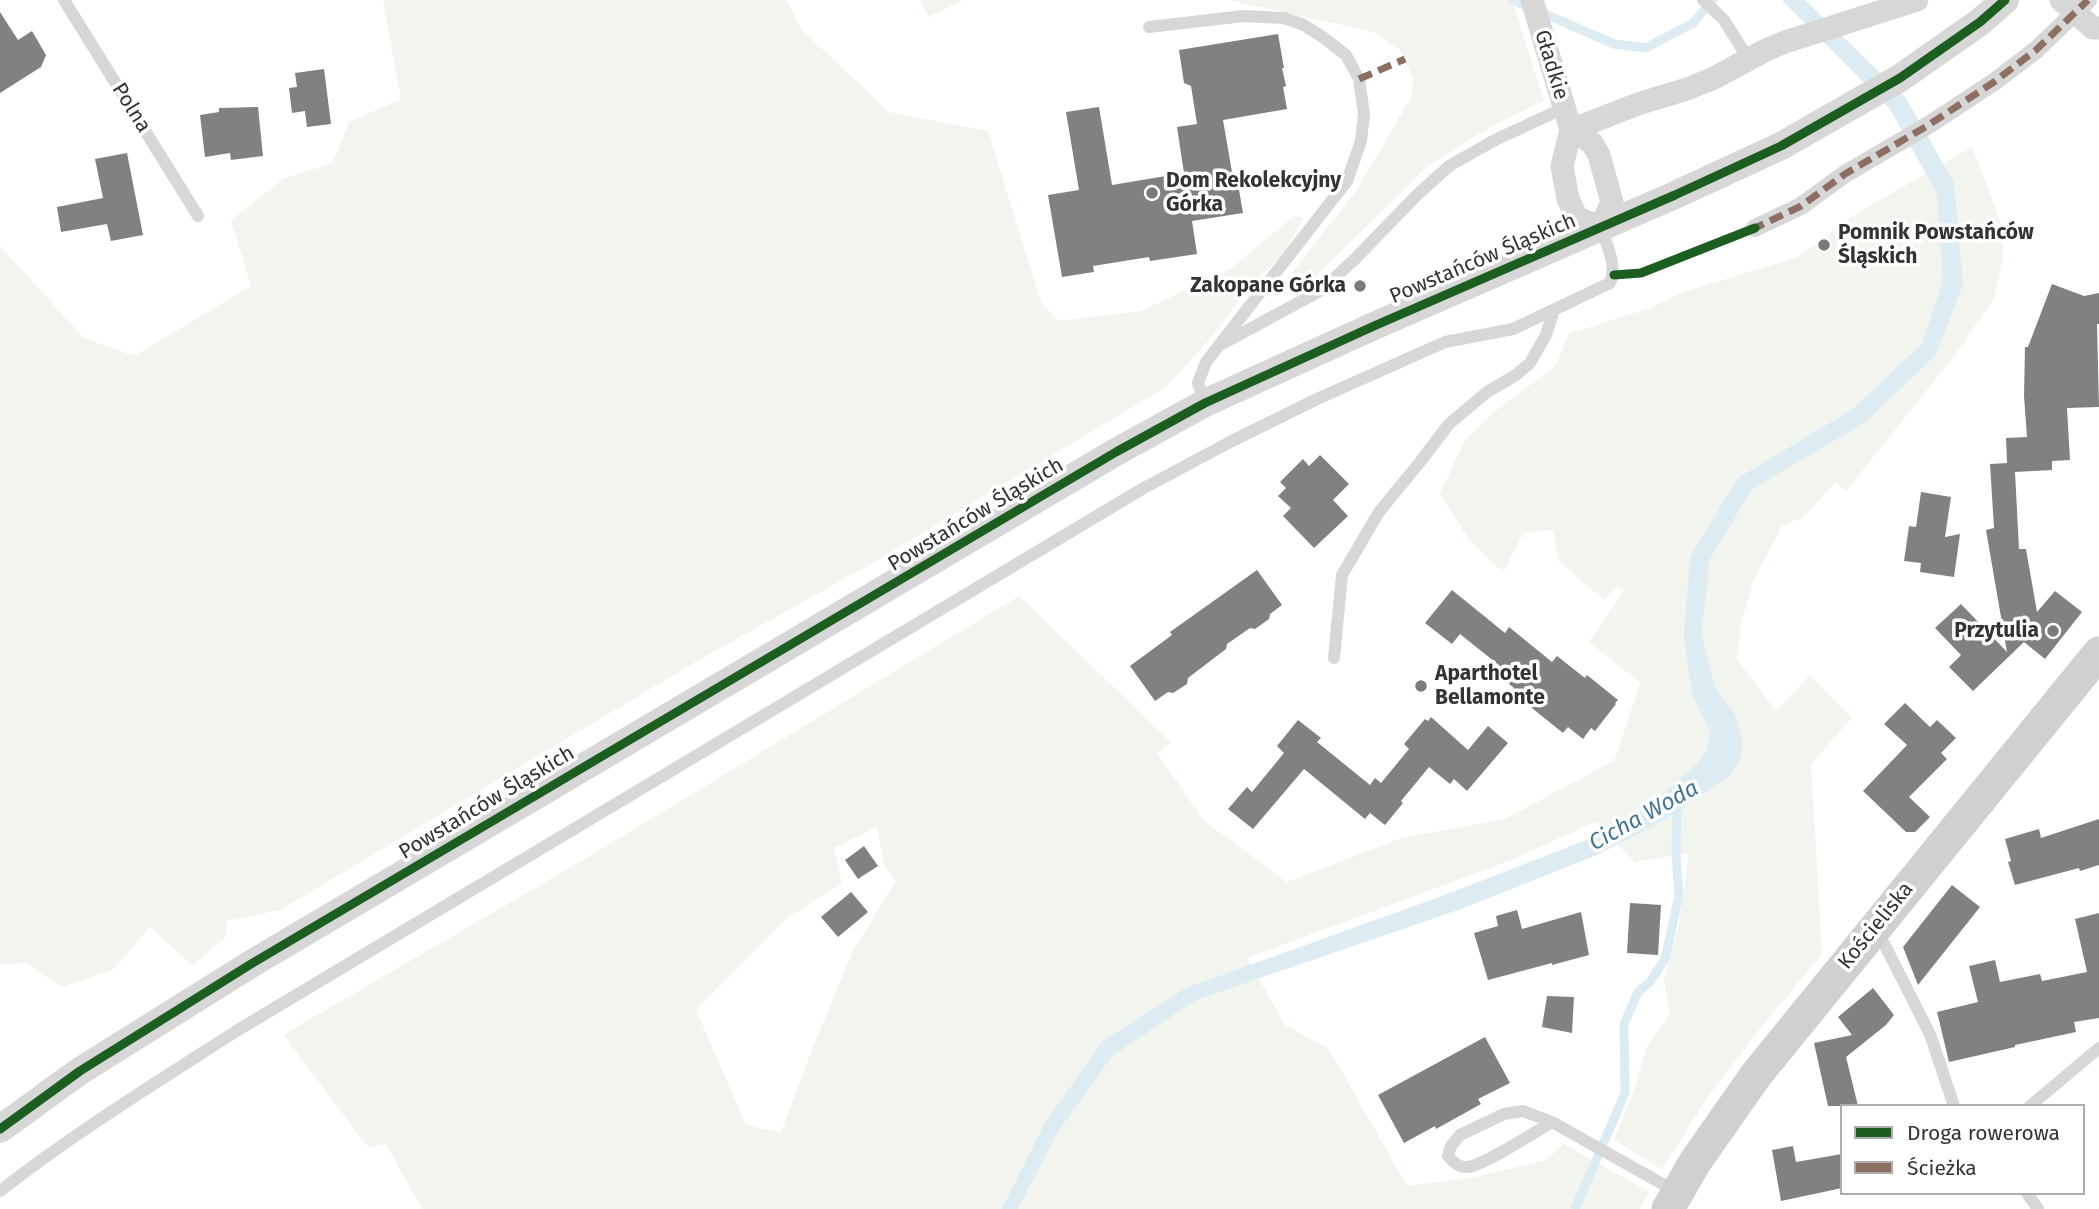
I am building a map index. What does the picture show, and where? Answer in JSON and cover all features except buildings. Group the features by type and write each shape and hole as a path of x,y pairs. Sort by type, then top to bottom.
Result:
{"main road":[{"name":"Kościeliska","path":"1673,1200 1735,1103 2099,653"}],"street":[{"name":"Gładkie","path":"1532,0 1571,130"},
{"path":"1571,130 1638,104 1690,88 1784,42 1917,0"},
{"name":"Powstańców Śląskich","path":"0,1129 80,1071 251,964 1092,466 1205,403 1739,166 1824,123 1920,64 1980,22 2005,0"},
{"path":"2061,0 2092,28 2099,28"},
{"path":"1755,228 1801,206 1844,174 1927,126 1994,82 2036,50 2088,0"},
{"path":"1571,130 1592,143 1600,155 1612,202 1601,228 1577,218 1568,200 1562,166 1571,130"}],"lane":[{"name":"Polna","path":"64,0 198,216"},
{"path":"1703,0 1724,20 1749,60"},
{"path":"1149,27 1244,16 1284,18 1304,25 1346,55 1359,79 1364,114 1361,141 1347,181 1206,362 1198,383 1205,403"},
{"path":"1216,348 1320,291 1449,166 1495,140 1564,108"},
{"path":"0,1191 111,1111 238,1030 1142,489 1317,399 1446,342 1513,329 1610,283 1614,275 1613,264 1601,228"},
{"path":"1334,658 1342,575 1379,512 1449,424 1487,392 1517,375 1530,363 1546,335 1554,310"},
{"path":"1876,927 1930,1034 1953,1104"},
{"path":"2032,1104 2099,1048"},
{"path":"1552,1122 1482,1162 1466,1167 1455,1164 1448,1156 1451,1146 1460,1135 1504,1114 1523,1111 1552,1122 1585,1139 1642,1173 1673,1200"}],"shaded area":[{"path":"383,0 787,0 801,29 889,112 988,131 1041,302 1059,321 1141,311 1229,270 1294,216 1304,218 1284,253 1247,290 1209,340 1166,387 881,558 692,664 280,910 227,921 225,938 192,965 150,927 114,969 62,987 27,963 0,964 0,246 84,338 134,356 251,286 231,220 283,179 333,163 349,122 401,99"},
{"path":"920,0 963,0 928,17"},
{"path":"1229,0 1512,0 1544,101 1492,126 1428,166 1308,284 1291,274 1356,191 1412,96 1413,78 1400,50 1374,32"},
{"path":"1972,147 2002,225 2003,259 1994,298 1958,351 1846,491 1836,482 1803,517 1782,526 1754,580 1741,623 1737,659 1776,711 1810,675 1852,718 1811,764 1822,954 1708,1097 1662,1169 1614,1140 1633,1094 1646,1049 1670,1014 1664,980 1679,925 1689,853 1635,862 1595,822 1509,861 1247,958 1285,1025 1329,1049 1407,1186 1471,1178 1546,1160 1564,1144 1649,1192 1640,1209 422,1209 386,1144 368,1147 283,1035 580,862 1019,596 1171,742 1157,753 1204,821 1287,882 1402,838 1505,819 1614,761 1640,683 1589,642 1624,591 1618,587 1604,600 1559,561 1553,530 1524,532 1503,572 1470,541 1440,494 1465,440 1501,406 1556,366 1568,334 1650,308 1684,292 1798,257 1815,245 1818,251 1831,247 1828,235 1849,218","holes":["877,827 884,864 896,881 853,951 781,1133 746,1125 696,1010 786,919 842,883 834,848"]}],"water":[{"name":"Cicha Woda","path":"1782,0 1805,0 1906,98 1954,183 1963,285 1935,356 1864,423 1752,489 1710,559 1701,634 1715,687 1734,713 1742,738 1741,758 1730,776 1661,822 1597,855 1461,909 1196,1000 1112,1056 1057,1133 1018,1209 1002,1209 1045,1123 1103,1041 1186,988 1453,892 1591,838 1651,805 1697,764 1706,751 1711,733 1692,694 1684,635 1690,557 1738,478 1853,409 1922,344 1943,281 1937,194 1890,109"}],"waterway":[{"path":"1513,0 1614,44 1646,48 1693,23 1713,0"},
{"name":"Cicha Woda","path":"1575,1209 1625,1093 1624,1024 1638,992 1650,982 1665,959 1679,895 1676,855 1677,802"}],"marked path":[{"path":"1751,230 1801,206 1845,174 1927,126 1994,82 2036,50 2088,0"},
{"path":"1359,79 1405,59"}],"cycle path":[{"path":"0,1129 80,1071 251,964 1116,452 1205,403 1781,146 1900,78 1980,22 2005,0"},
{"path":"1614,275 1641,273 1755,228"}],"place":[{"name":"Dom Rekolekcyjny Górka","path":"1152,193"},
{"name":"Pomnik Powstańców Śląskich","path":"1824,245"},
{"name":"Zakopane Górka","path":"1360,286"},
{"name":"Przytulia","path":"2053,631"},
{"name":"Aparthotel Bellamonte","path":"1421,686"}]}
